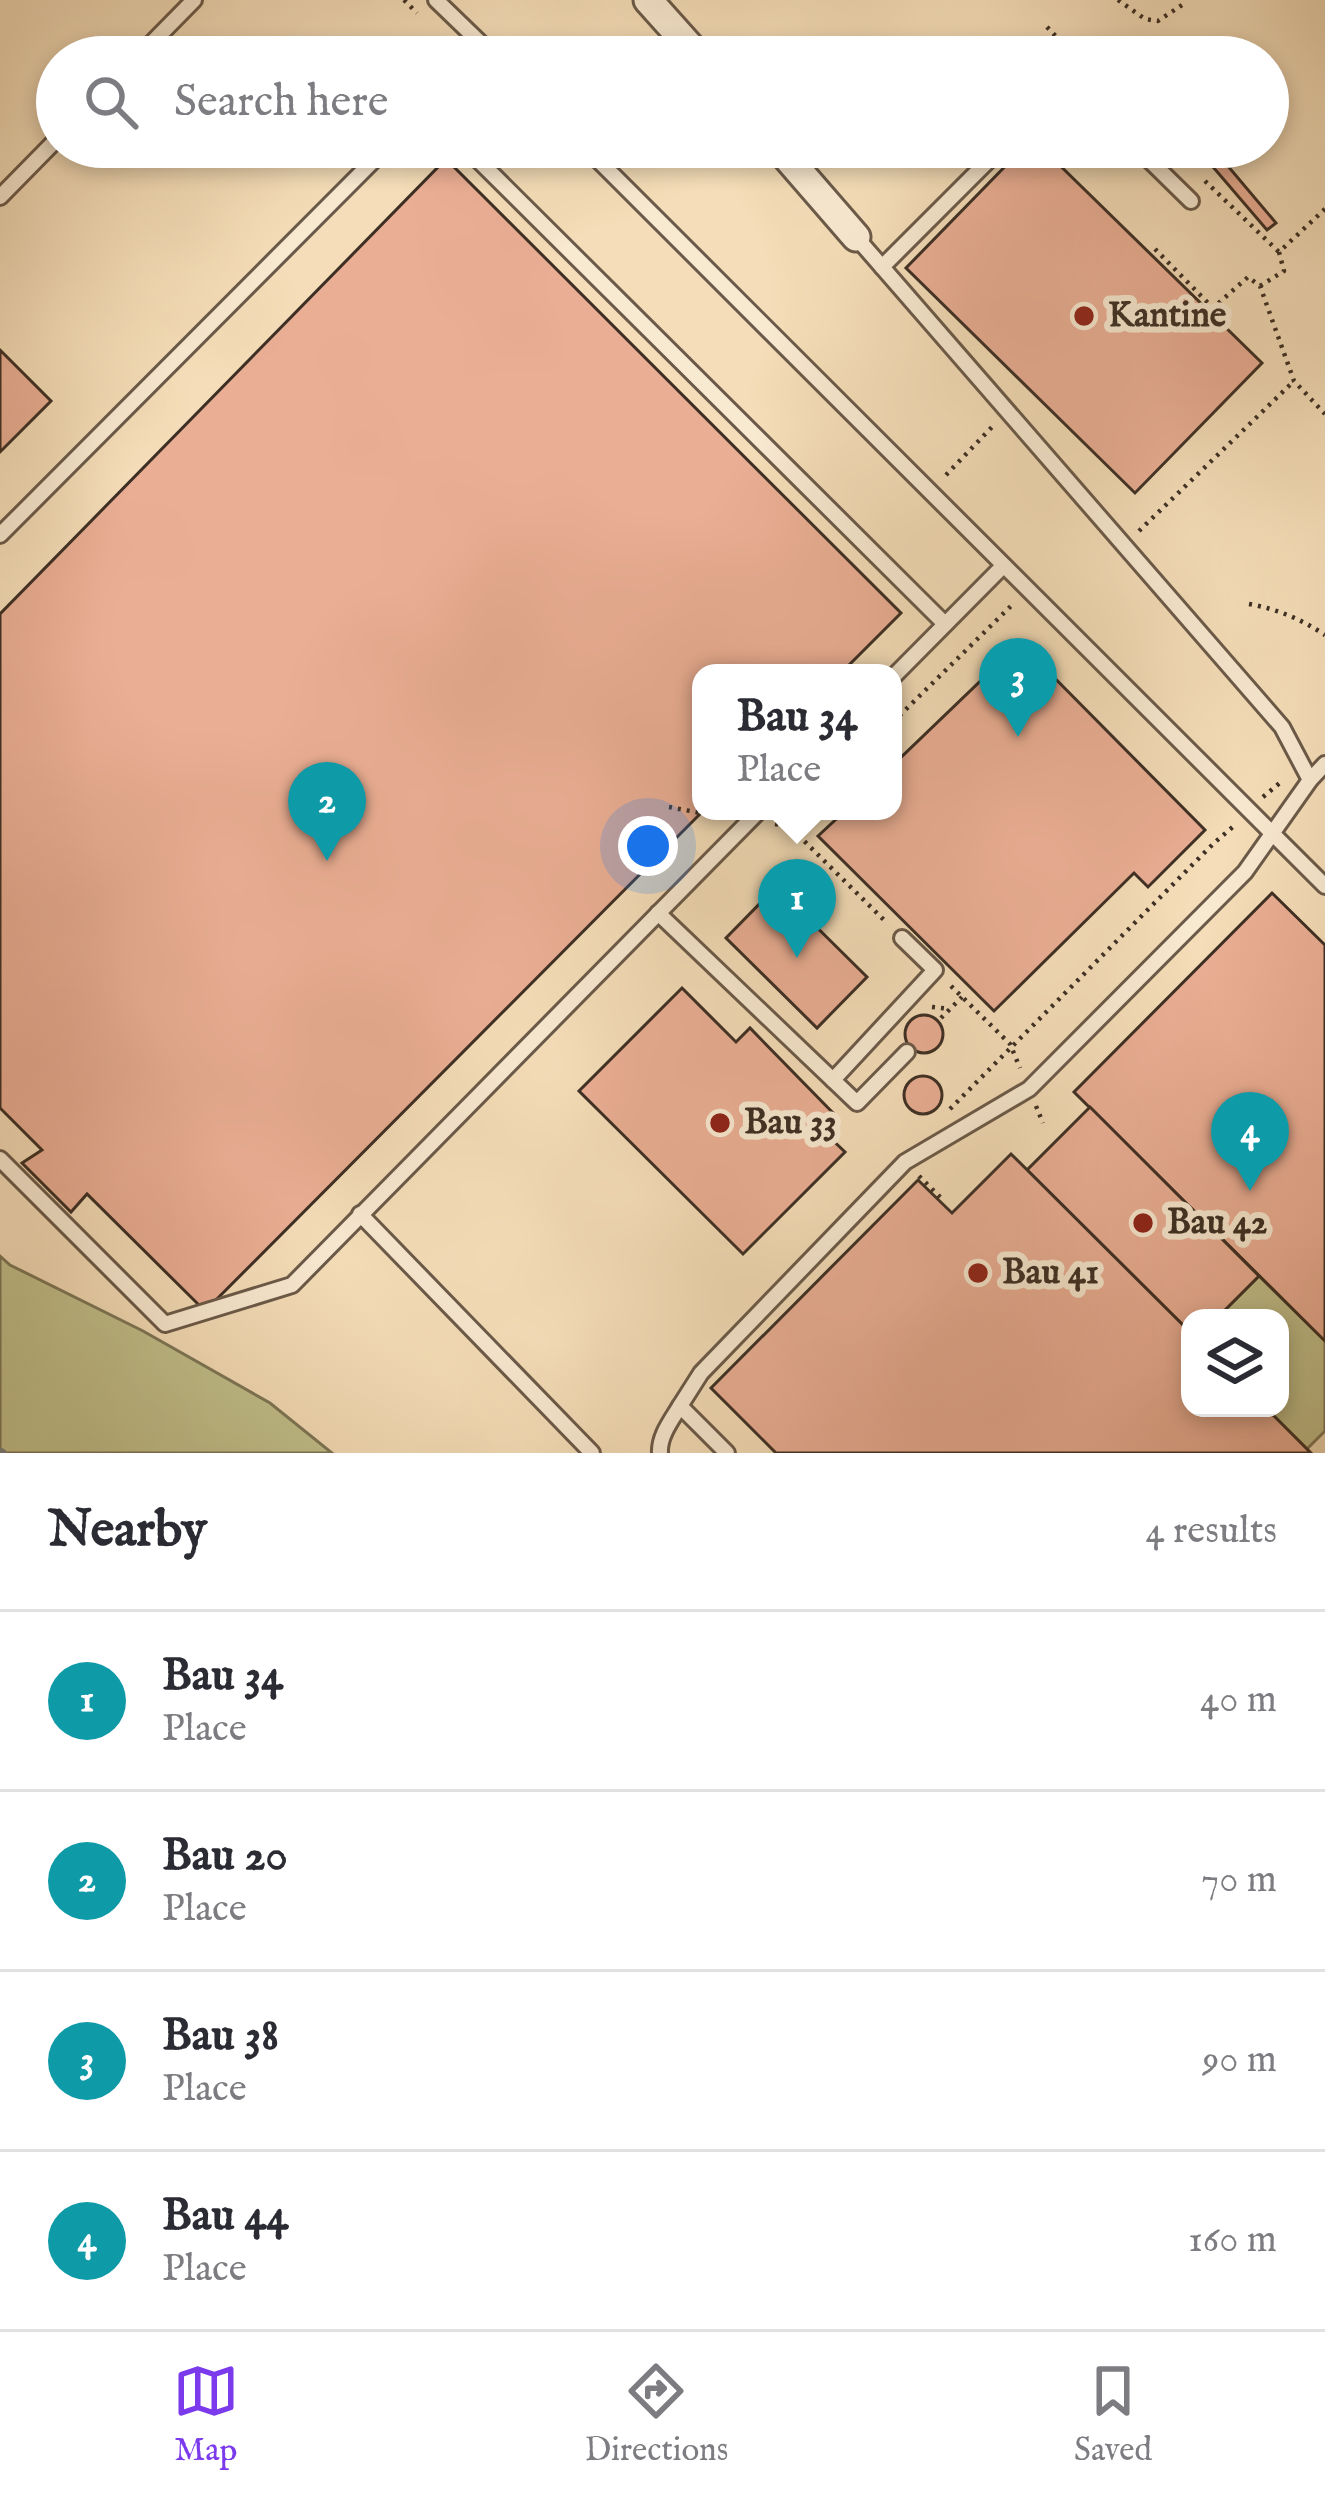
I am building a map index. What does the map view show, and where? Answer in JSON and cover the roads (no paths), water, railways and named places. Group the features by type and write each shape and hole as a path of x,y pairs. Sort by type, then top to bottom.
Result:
{"street":[{"path":"649,0 681,36"},
{"path":"796,168 856,237"}],"lane":[{"path":"159,36 194,0"},
{"path":"436,0 473,36"},
{"path":"0,196 36,160"},
{"path":"0,536 366,168"},
{"path":"486,168 946,624"},
{"path":"606,168 1325,886"},
{"path":"882,267 981,168"},
{"path":"1157,168 1191,201"},
{"path":"856,237 1282,727 1310,779"},
{"path":"902,668 1002,567"},
{"path":"659,1453 665,1430 701,1373 905,1162 1029,1089 1246,872 1325,764"},
{"path":"0,1159 165,1324 292,1285 750,820"},
{"path":"658,913 857,1103 908,1052"},
{"path":"832,1080 935,970 902,938"},
{"path":"360,1214 592,1453"},
{"path":"680,1406 727,1453"}],"place":[{"name":"Kantine","path":"1084,316"},
{"name":"Bau 38","path":"1018,737"},
{"name":"Bau 20","path":"327,861"},
{"name":"Bau 34","path":"797,958"},
{"name":"Bau 33","path":"720,1123"},
{"name":"Bau 44","path":"1250,1191"},
{"name":"Bau 42","path":"1143,1223"},
{"name":"Bau 41","path":"978,1273"}]}
